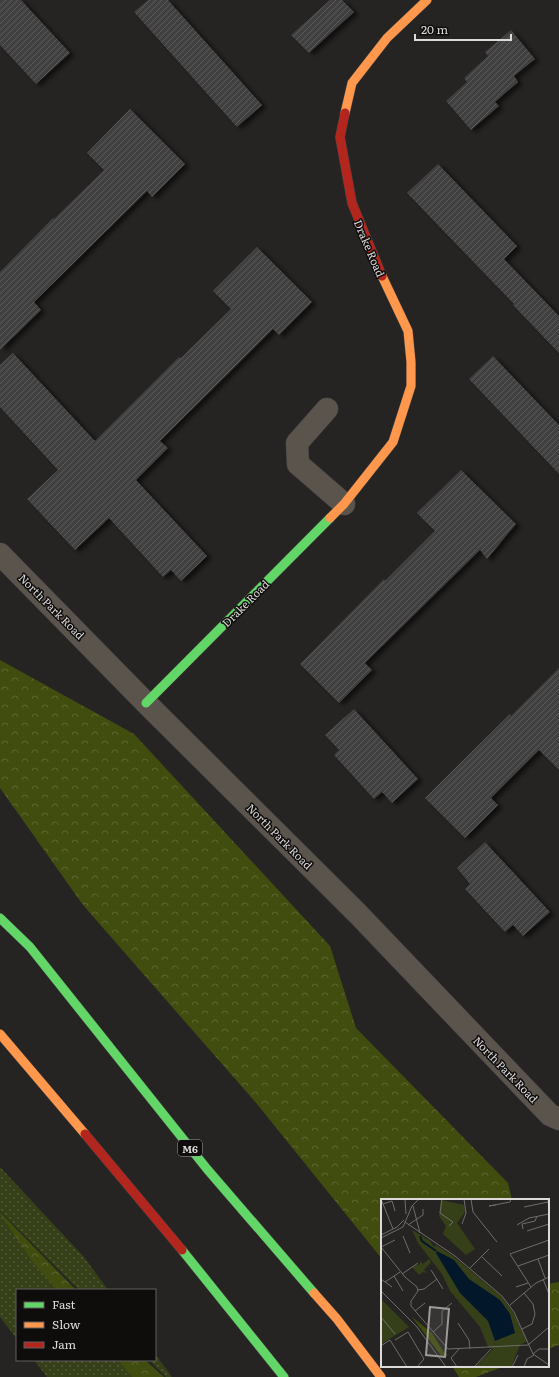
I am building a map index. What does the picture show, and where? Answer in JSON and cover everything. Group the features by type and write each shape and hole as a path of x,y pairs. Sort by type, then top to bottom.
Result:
{"main road":[{"name":"Drake Road","path":"146,703 344,504 393,442 411,386 408,331 376,264 352,203 340,137 352,83 387,38 428,0"},
{"name":"M6","path":"0,918 30,947 207,1169 337,1319 381,1377"},
{"path":"0,1034 149,1210 284,1377"}],"street":[{"path":"327,409 297,443 298,464 344,504"},
{"name":"North Park Road","path":"0,554 146,703 358,914 550,1115 559,1119"}],"green space":[{"path":"0,660 134,734 330,946 356,1028 508,1183 512,1199 381,1199 381,1258 257,1104 83,905 0,788"},
{"path":"0,1167 84,1257 107,1289 78,1289 0,1211"},
{"path":"0,1212 75,1289 56,1289 32,1261"},
{"path":"0,1213 62,1289 16,1289 16,1338 0,1317"},
{"path":"559,1282 559,1345 549,1349 549,1284"},
{"path":"156,1355 172,1377 166,1377 150,1361 156,1361"},
{"path":"35,1361 120,1361 132,1377 47,1377"},
{"path":"119,1361 146,1361 164,1377 132,1377"},
{"path":"453,1367 502,1367 476,1377 459,1377"}],"building":[{"path":"0,0 21,0 70,53 36,84 0,45"},
{"path":"148,0 168,0 262,105 237,127 134,12"},
{"path":"330,0 342,0 354,12 309,53 291,35"},
{"path":"511,30 535,59 514,76 518,82 495,102 499,106 471,130 446,101 467,82 464,78 488,56 485,52"},
{"path":"130,109 185,164 152,197 147,191 34,302 41,310 0,350 0,272 53,218 54,219 104,170 87,153"},
{"path":"438,164 517,246 504,259 559,316 559,353 407,193"},
{"path":"257,247 312,302 279,335 273,329 160,441 168,448 136,480 207,556 181,581 171,570 163,577 109,518 75,550 27,499 58,470 0,407 0,365 13,353 95,441 179,357 181,358 231,309 213,291"},
{"path":"493,356 559,425 559,474 469,379"},
{"path":"461,470 516,524 487,559 480,550 365,663 372,670 339,703 300,664 384,579 385,581 435,531 417,513"},
{"path":"559,668 559,770 539,750 491,798 498,805 465,838 425,798"},
{"path":"354,709 418,779 392,803 382,792 374,799 334,755 339,750 325,735"},
{"path":"485,842 550,912 523,936 513,925 505,932 465,889 470,884 457,868"}],"traffic: fast":[{"path":"146,703 330,518"},
{"path":"0,918 30,947 207,1169 314,1293"},
{"path":"182,1250 284,1377"}],"traffic: slow":[{"path":"345,113 352,83 387,38 427,0"},
{"path":"330,518 344,504 393,442 411,386 411,362 408,331 382,276"},
{"path":"0,1034 85,1134"},
{"path":"314,1293 337,1319 381,1377"}],"traffic: jam":[{"path":"345,113 340,137 352,203 382,276"},
{"path":"85,1134 182,1250"}]}
